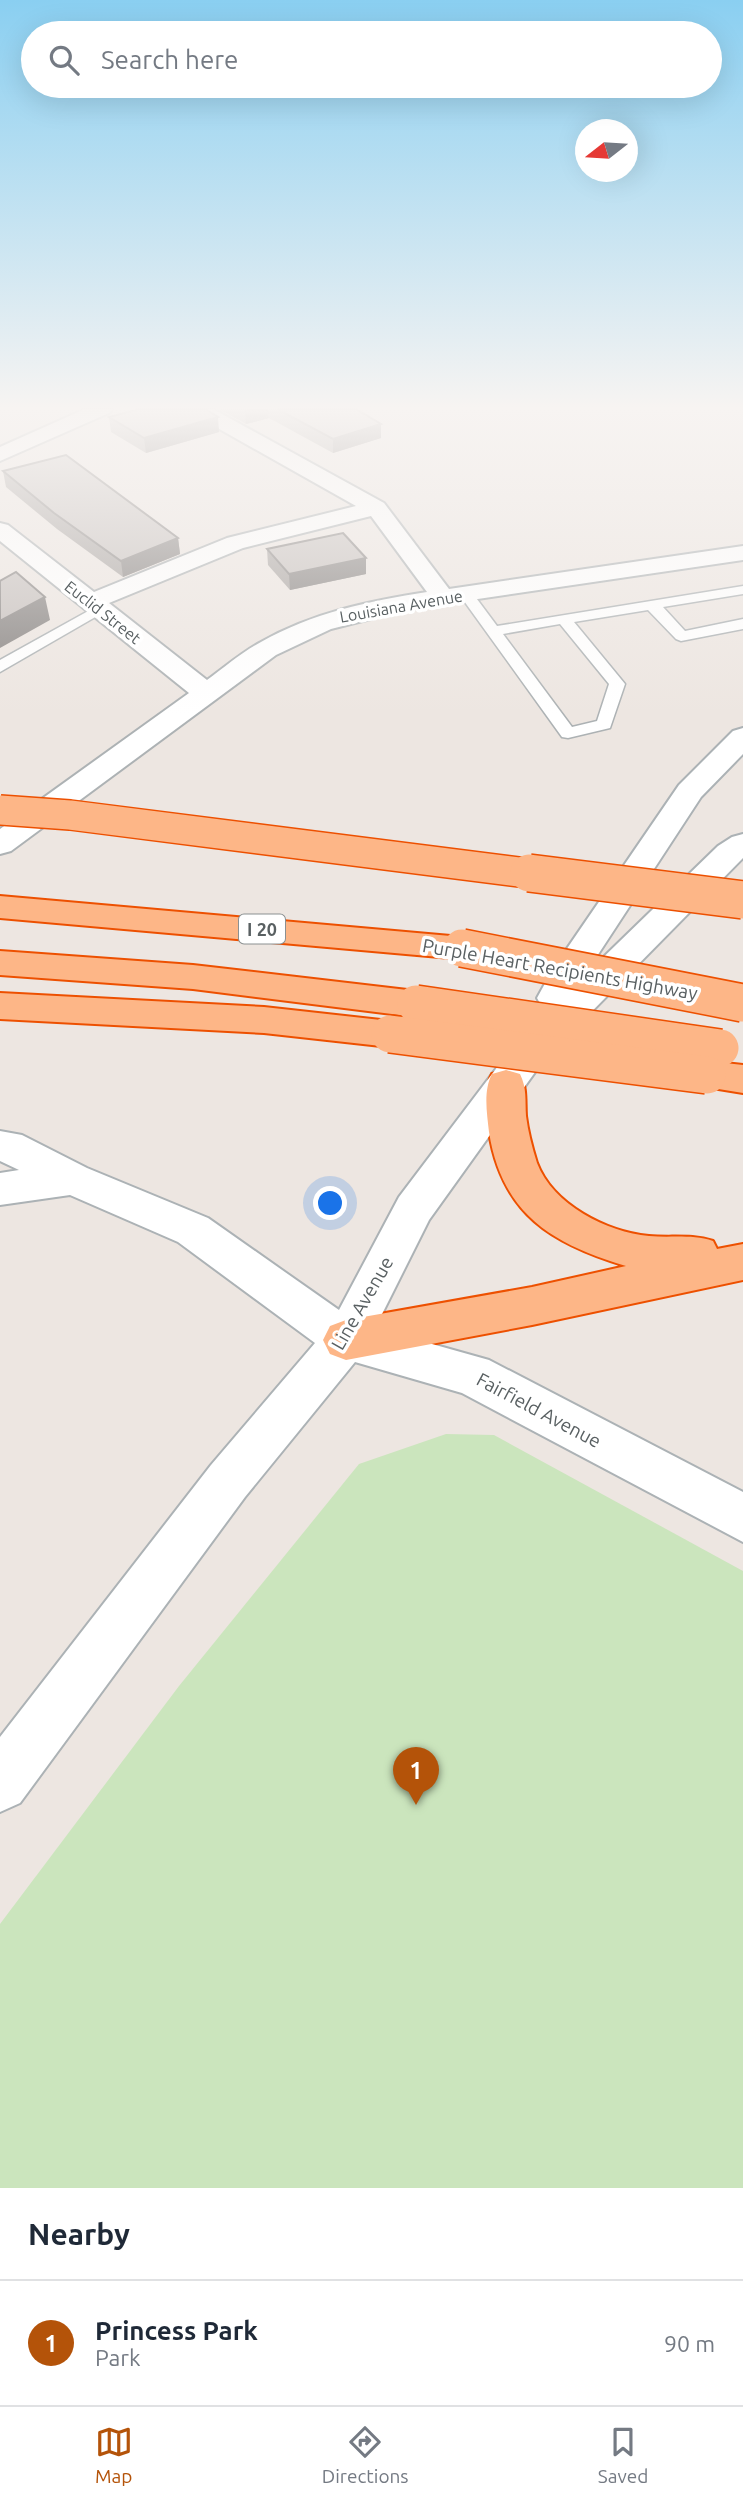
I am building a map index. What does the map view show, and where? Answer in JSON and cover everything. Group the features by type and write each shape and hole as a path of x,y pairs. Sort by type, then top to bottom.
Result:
{"highway":[{"path":"0,810 70,815 743,900"},
{"name":"Purple Heart Recipients Highway","path":"0,907 462,948 743,1003"},
{"path":"1,963 193,977 416,1004 728,1063"},
{"path":"573,969 648,969 743,975"},
{"path":"0,1006 264,1020 390,1034 728,1063"},
{"path":"506,1084 505,1119 516,1168 545,1210 582,1234 635,1252 743,1255"},
{"path":"346,1340 532,1306 743,1262"}],"street":[{"path":"95,605 235,543 363,511"},
{"path":"379,511 454,596"},
{"name":"Euclid Street","path":"0,530 206,693"},
{"name":"Louisiana Avenue","path":"0,844 276,644 325,620 360,610 743,553"},
{"path":"530,1051 565,978 617,898 691,792 743,737"},
{"name":"Line Avenue","path":"0,1783 228,1481 346,1340 414,1209 530,1051 729,853 743,844"},
{"name":"Fairfield Avenue","path":"0,1146 8,1146 73,1179 192,1230 346,1340 474,1374 743,1518"},
{"path":"0,1189 73,1179"}],"lane":[{"path":"493,631 743,590"},
{"path":"454,596 493,631 568,733 604,724 617,684 564,620"},
{"path":"0,667 95,605"},
{"path":"652,605 681,636 743,624"}],"green space":[{"path":"446,1434 494,1435 743,1571 743,2188 0,2188 0,1924 179,1686 359,1464"}],"building":[{"path":"52,511 142,511 178,538 121,561"},
{"path":"343,533 366,558 289,574 267,549"},
{"path":"16,572 45,597 0,621 0,581"}],"place":[{"name":"Princess Park","path":"416,1805"}]}
